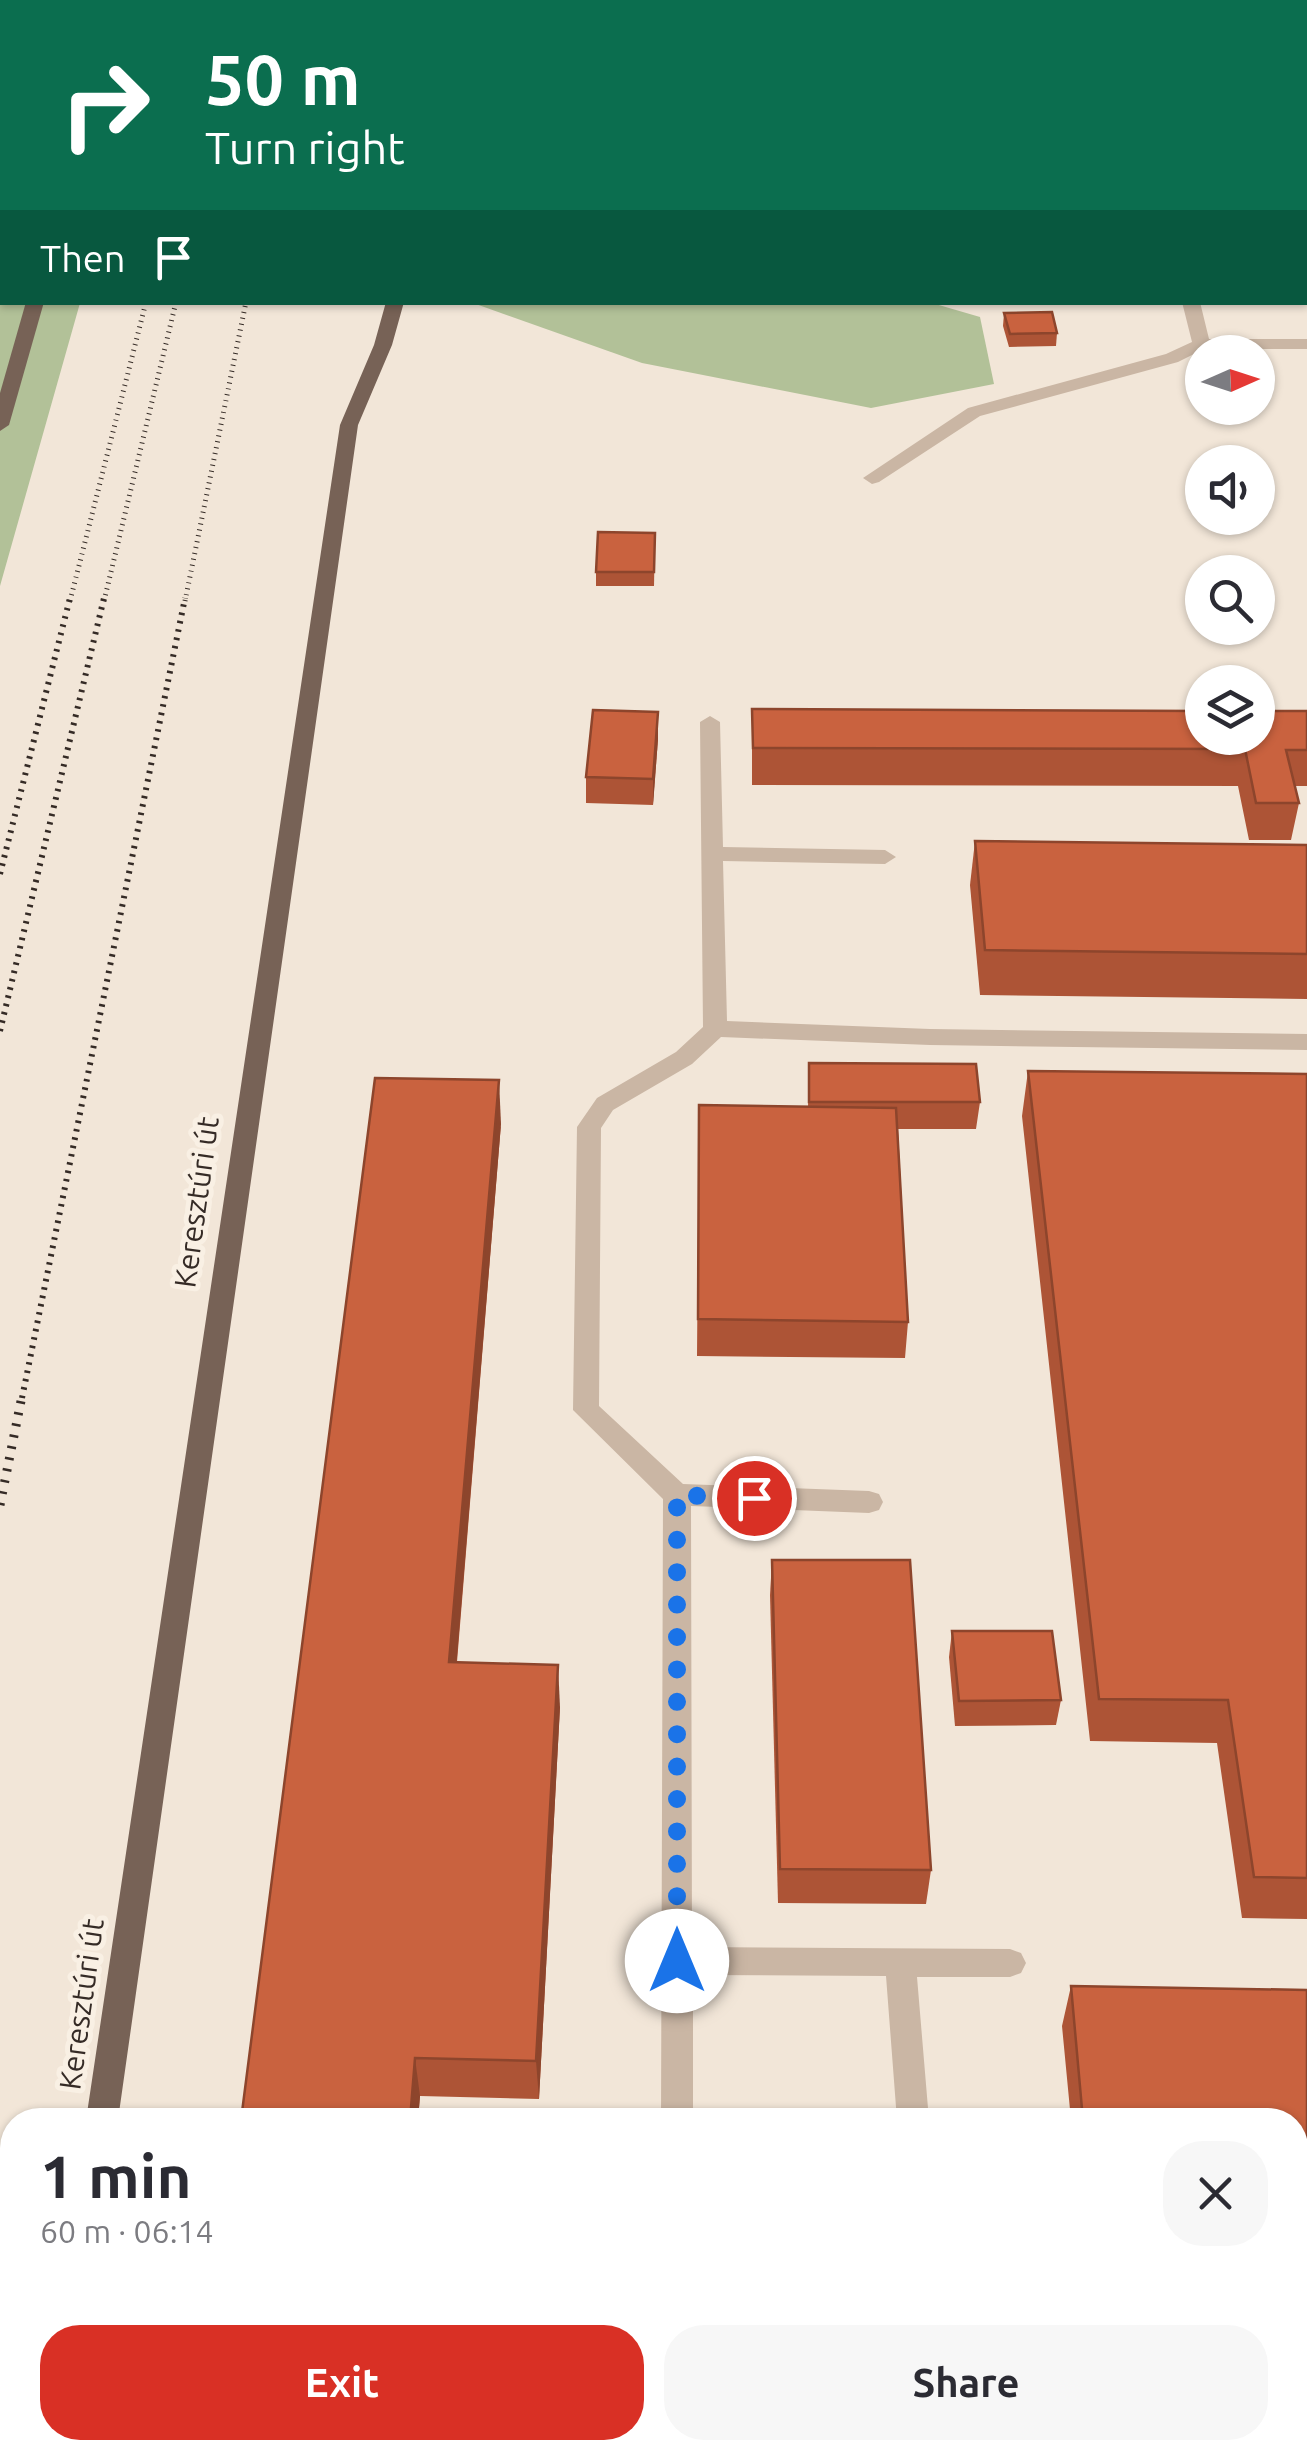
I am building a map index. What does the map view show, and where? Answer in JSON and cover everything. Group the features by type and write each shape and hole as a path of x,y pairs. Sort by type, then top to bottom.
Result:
{"main road":[{"path":"0,424 34,305"},
{"name":"Keresztúri út","path":"104,2108 349,426 384,345 394,305"}],"lane":[{"path":"1192,305 1199,335"},
{"path":"1275,344 1307,344"},
{"path":"872,478 974,412 1185,352"},
{"path":"710,722 714,1029 684,1058 605,1104 589,1127 586,1410 677,1495 870,1502"},
{"path":"714,854 885,857"},
{"path":"714,1029 930,1038 1307,1042"},
{"path":"677,1495 678,2108"},
{"path":"677,1961 1010,1962"},
{"path":"900,1962 912,2108"}],"green space":[{"path":"0,305 79,305 0,586"},
{"path":"479,305 939,305 980,317 994,384 871,408 642,363"}],"building":[{"path":"1052,312 1057,333 1010,334 1004,313"},
{"path":"598,532 655,533 654,572 596,572"},
{"path":"752,709 1185,711 1185,749 753,748"},
{"path":"593,710 658,712 653,779 586,777"},
{"path":"1275,711 1307,711 1307,750 1286,750 1299,803 1256,803 1246,755 1275,755"},
{"path":"975,841 1307,845 1307,954 985,950"},
{"path":"809,1063 976,1064 980,1102 809,1102"},
{"path":"1028,1071 1307,1074 1307,1878 1254,1877 1228,1700 1099,1699"},
{"path":"375,1078 499,1080 449,1662 558,1665 536,2061 415,2058 411,2108 243,2108"},
{"path":"699,1105 896,1108 908,1322 698,1319"},
{"path":"772,1560 910,1560 931,1870 780,1869"},
{"path":"952,1631 1052,1631 1061,1700 959,1701"},
{"path":"1071,1986 1307,1990 1307,2108 1082,2108"}],"railway":[{"path":"70,601 145,305"},
{"path":"104,601 175,305"},
{"path":"185,601 245,305"},
{"path":"0,874 70,598"},
{"path":"0,1031 104,598"},
{"path":"22,1398 185,598"},
{"path":"0,1505 22,1396"}],"route":[{"path":"677,1961 677,1495 754,1498"}]}
